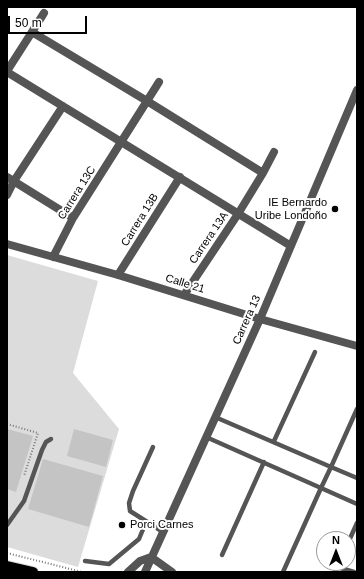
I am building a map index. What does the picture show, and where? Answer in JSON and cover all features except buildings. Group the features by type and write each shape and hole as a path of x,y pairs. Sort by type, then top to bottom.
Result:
{"main road":[{"path":"7,566 33,572"}],"street":[{"path":"44,13 7,72 291,246"},
{"path":"32,32 263,173"},
{"name":"Carrera 13C","path":"53,257 73,218 159,82"},
{"name":"Carrera 13","path":"145,572 260,319 357,90"},
{"path":"7,195 10,180 63,106"},
{"name":"Carrera 13A","path":"184,295 238,214 274,152"},
{"name":"Carrera 13B","path":"118,275 180,177"},
{"path":"10,180 73,218"},
{"name":"Calle 21","path":"7,244 118,275 260,319 357,346"},
{"path":"128,572 140,561 151,556 172,572"}],"lane":[{"path":"274,441 315,352"},
{"path":"283,572 357,409"},
{"path":"215,417 274,441 357,478"},
{"path":"206,437 357,504"},
{"path":"7,525 24,501 42,450 46,442 51,439"},
{"path":"153,447 129,503 130,511 163,532"},
{"path":"222,555 264,462"},
{"path":"85,561 109,564 138,539 146,522"}],"path":[{"path":"7,424 38,433 23,477"},
{"path":"7,500 7,508"},
{"path":"7,553 82,572"}],"shaded area":[{"path":"7,255 98,281 73,373 119,429 78,567 7,547"}],"place":[{"name":"IE Bernardo Uribe Londoño","path":"335,209"},
{"name":"Porci Carnes","path":"122,525"}]}
